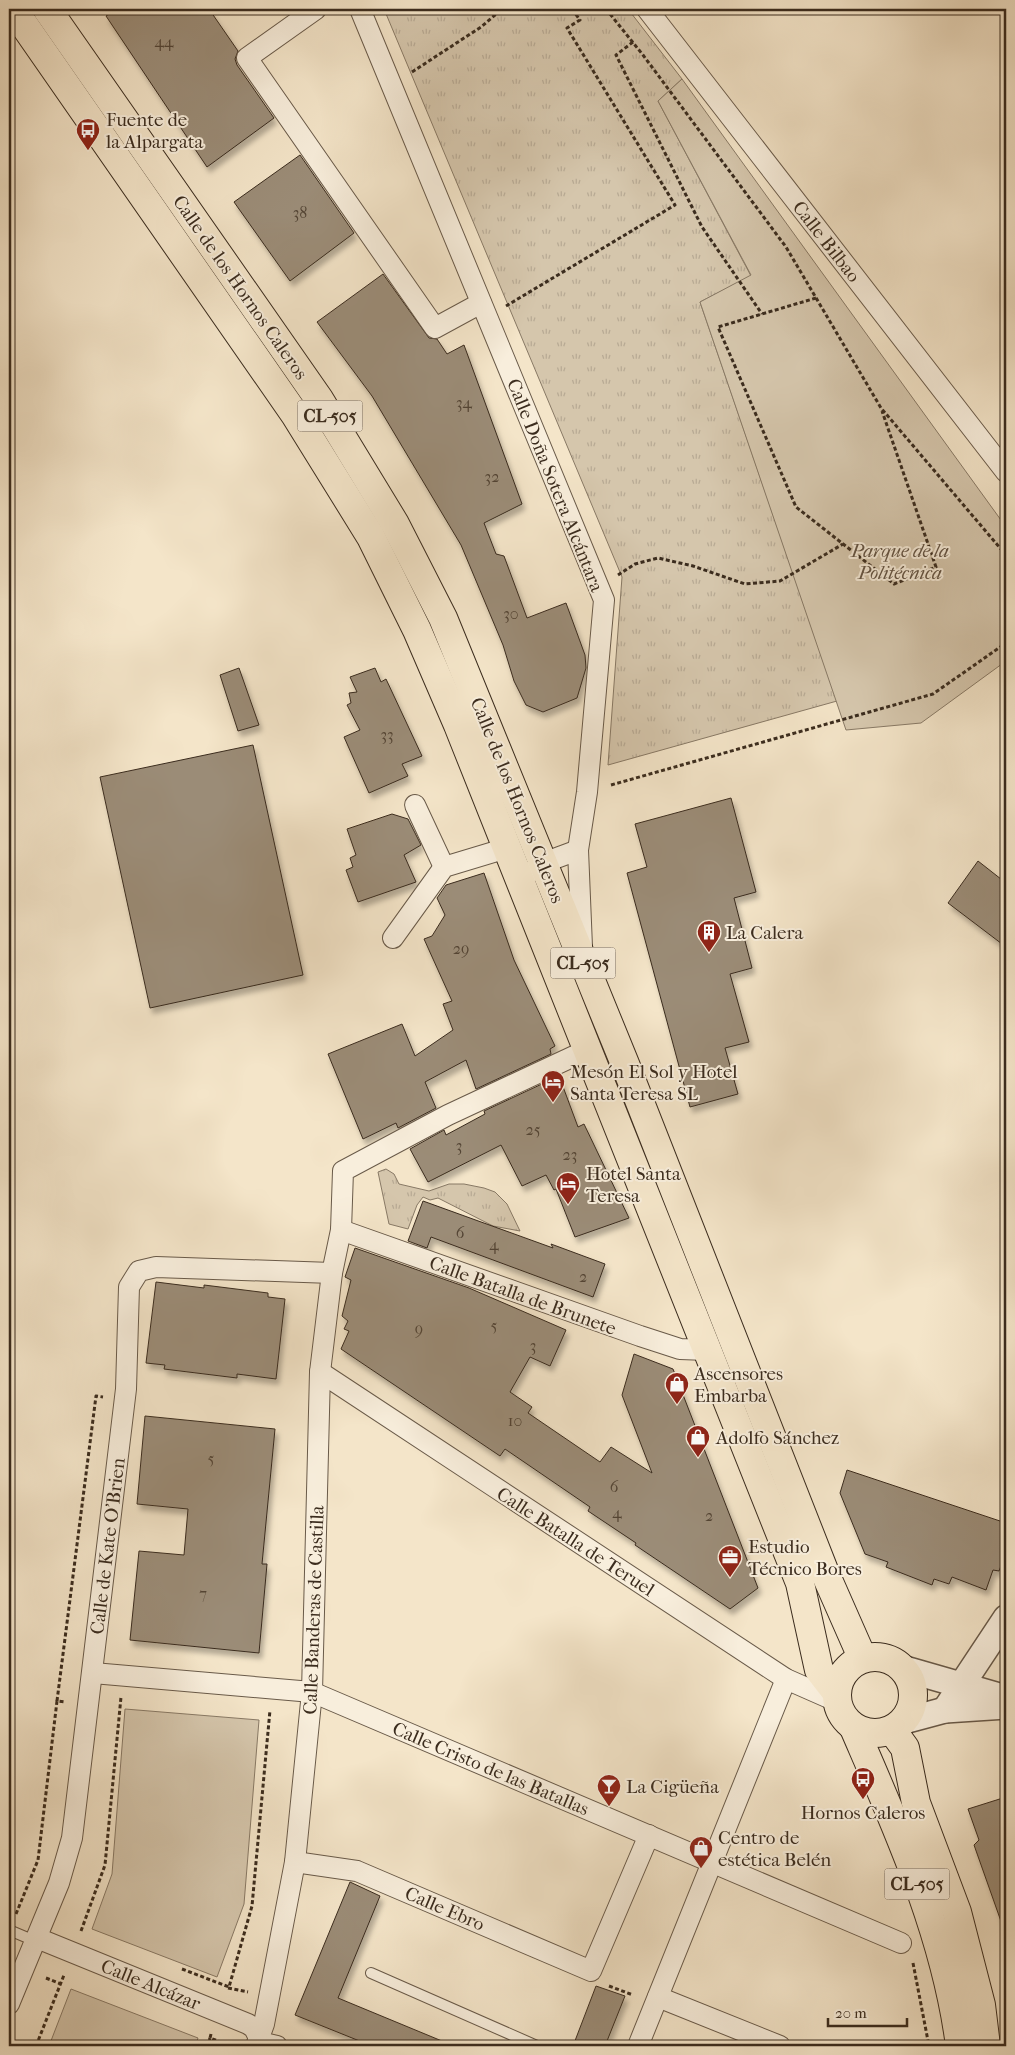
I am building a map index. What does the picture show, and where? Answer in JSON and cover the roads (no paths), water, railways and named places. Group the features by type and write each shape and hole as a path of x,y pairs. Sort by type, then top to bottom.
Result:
{"main road":[{"name":"Calle de los Hornos Caleros","path":"13,9 296,416 371,537 417,630 458,725 800,1583 819,1670 836,1696"},
{"name":"Calle de los Hornos Caleros","path":"48,9 319,399 396,524 443,618 625,1064 825,1573 862,1658"},
{"path":"836,1696 844,1671 862,1658 877,1656 892,1660 904,1669 913,1686 913,1704 898,1725 873,1734 854,1728"},
{"name":"CL-505","path":"836,1696 842,1716 854,1728 890,1812 934,1929 956,2016 960,2046"},
{"name":"CL-505","path":"898,1725 905,1748 916,1803 958,1912 981,2005 986,2046"}],"street":[{"path":"316,9 247,58 435,328 481,303"},
{"name":"Calle Doña Sotera Alcántara","path":"360,9 604,600 587,792 578,850 583,963"},
{"name":"Calle Bilbao","path":"647,9 1006,472"},
{"path":"393,938 444,867 415,805"},
{"name":"Calle de los Hornos Caleros","path":"444,867 507,848"},
{"path":"520,881 543,863 578,850"},
{"name":"Calle Banderas de Castilla","path":"262,2044 264,2024 295,1862 312,1692 320,1372 332,1273 341,1230 343,1171 448,1115 587,1050"},
{"name":"Calle Batalla de Brunete","path":"341,1230 640,1336 680,1349 707,1350"},
{"name":"Calle de Kate O'Brien","path":"9,2004 67,1861 72,1838 126,1389 130,1287 139,1271 156,1267 332,1273"},
{"name":"Calle Batalla de Teruel","path":"320,1372 786,1679 836,1696"},
{"path":"945,1710 963,1686 1006,1618"},
{"path":"904,1669 1006,1698"},
{"name":"Calle Cristo de las Batallas","path":"92,1673 312,1692 901,1943"},
{"path":"638,2046 786,1679"},
{"path":"898,1725 945,1710 1006,1706"},
{"name":"Calle Ebro","path":"295,1862 357,1871 591,1971 650,1835"},
{"name":"Calle Alcázar","path":"36,1940 248,2024 254,2028 262,2044"},
{"path":"657,2000 780,2046"}],"lane":[{"path":"9,1930 36,1940"},
{"path":"371,1973 537,2046"}],"railway":[{"path":"9,960 12,1252 9,1326"}],"place":[{"name":"Fuente de la Alpargata","path":"88,151"},
{"name":"La Calera","path":"709,953"},
{"name":"Mesón El Sol y Hotel Santa Teresa SL","path":"553,1103"},
{"name":"Hotel Santa Teresa","path":"568,1205"},
{"name":"Ascensores Embarba","path":"677,1405"},
{"name":"Adolfo Sánchez","path":"698,1458"},
{"name":"Estudio Técnico Bores","path":"730,1578"},
{"name":"Hornos Caleros","path":"863,1800"},
{"name":"La Cigüeña","path":"609,1807"},
{"name":"Centro de estética Belén","path":"701,1869"}],"park label":[{"name":"Parque de la Politécnica","path":"900,561"}]}
